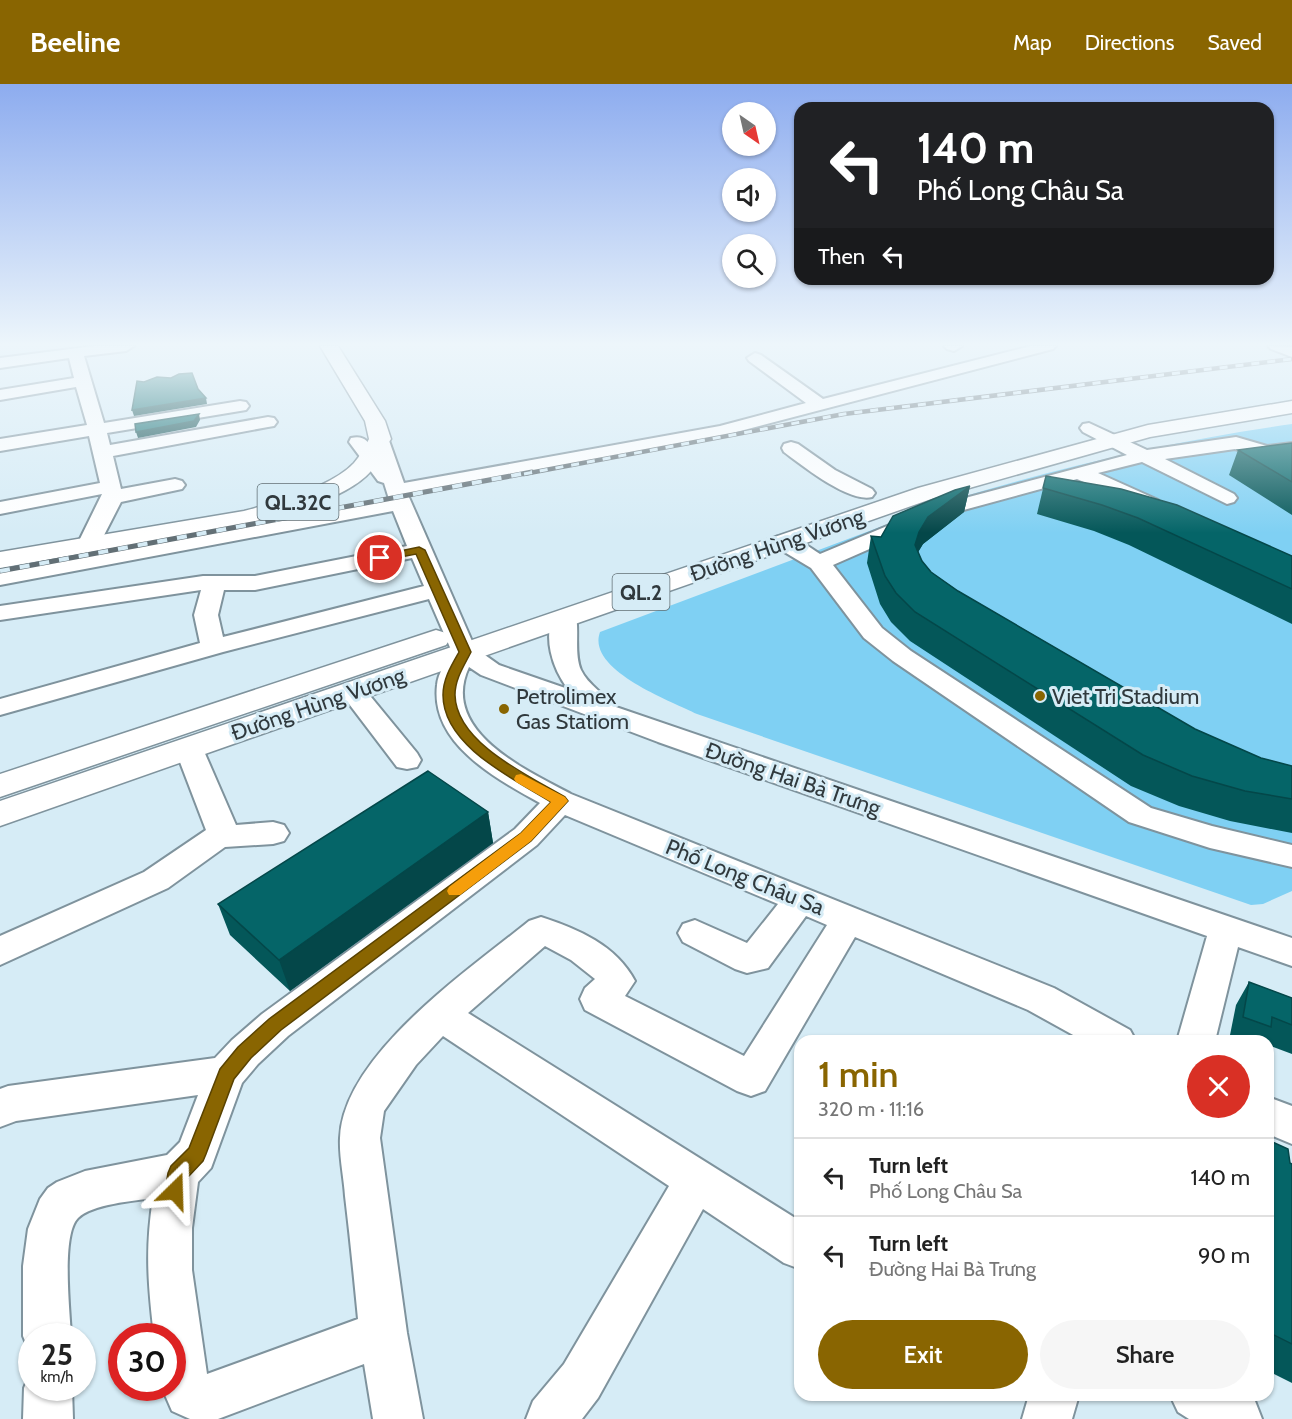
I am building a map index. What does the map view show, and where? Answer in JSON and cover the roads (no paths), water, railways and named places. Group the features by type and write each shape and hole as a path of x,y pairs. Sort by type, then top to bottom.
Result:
{"main road":[{"path":"344,408 369,446"},
{"path":"367,408 375,421 369,446"},
{"name":"Đường Hùng Vương","path":"0,814 353,692 460,642 565,618 1101,434 1127,419 1195,408"},
{"name":"Đường Hùng Vương","path":"0,786 460,642 903,480 1101,434 1148,431 1284,408"},
{"name":"QL.32C","path":"0,560 89,543 212,524 284,508 327,491 362,468 369,446"}],"street":[{"path":"89,543 112,492 91,408"},
{"path":"0,445 226,408"},
{"path":"0,578 722,430 812,408"},
{"path":"103,452 268,422"},
{"path":"1101,434 1227,498"},
{"path":"819,563 942,510 1144,456 1236,443 1266,452 1292,449"},
{"path":"369,446 397,497 460,642"},
{"path":"791,448 828,474 865,493"},
{"path":"1079,472 1164,510"},
{"path":"0,508 175,485"},
{"path":"784,542 819,563 873,633 902,656 1140,815 1210,837 1292,856"},
{"path":"0,613 202,583 255,584 419,550"},
{"path":"214,647 205,623 206,607 215,584"},
{"path":"0,707 214,647 437,590"},
{"path":"565,618 562,647 568,672 581,691 609,715"},
{"name":"Đường Hai Bà Trưng","path":"460,642 501,675 609,715 1292,952"},
{"name":"Phố Long Châu Sa","path":"460,642 450,685 449,705 452,717 469,739 491,759 560,801 1041,999 1106,1035"},
{"path":"353,692 407,760"},
{"path":"0,951 156,880 218,837 222,828 189,749"},
{"path":"47,1323 46,1246 54,1212 64,1201 80,1193 178,1173 196,1154 226,1074 244,1052 275,1025 526,837 560,801"},
{"path":"218,837 273,834"},
{"path":"695,933 747,959 756,958 800,900"},
{"path":"398,1419 383,1333 360,1138 365,1106 402,1053 440,1015 541,930 574,943 607,966 617,981 598,999 751,1079 848,920"},
{"path":"1198,1035 1226,928"},
{"path":"440,1015 794,1243"},
{"path":"0,1109 8,1104 226,1074"},
{"path":"1274,1117 1292,1125"},
{"path":"178,1173 170,1228 169,1270 183,1377 189,1394 206,1399 383,1333"},
{"path":"551,1419 581,1381 695,1181"},
{"path":"48,1401 48,1419"},
{"path":"1206,1401 1237,1419"}],"railway":[{"path":"524,474 844,414 890,408"},
{"path":"0,571 532,472"}],"place":[{"name":"Viet Tri Stadium","path":"1040,696"},
{"name":"Petrolimex Gas Statiom","path":"504,709"}]}
